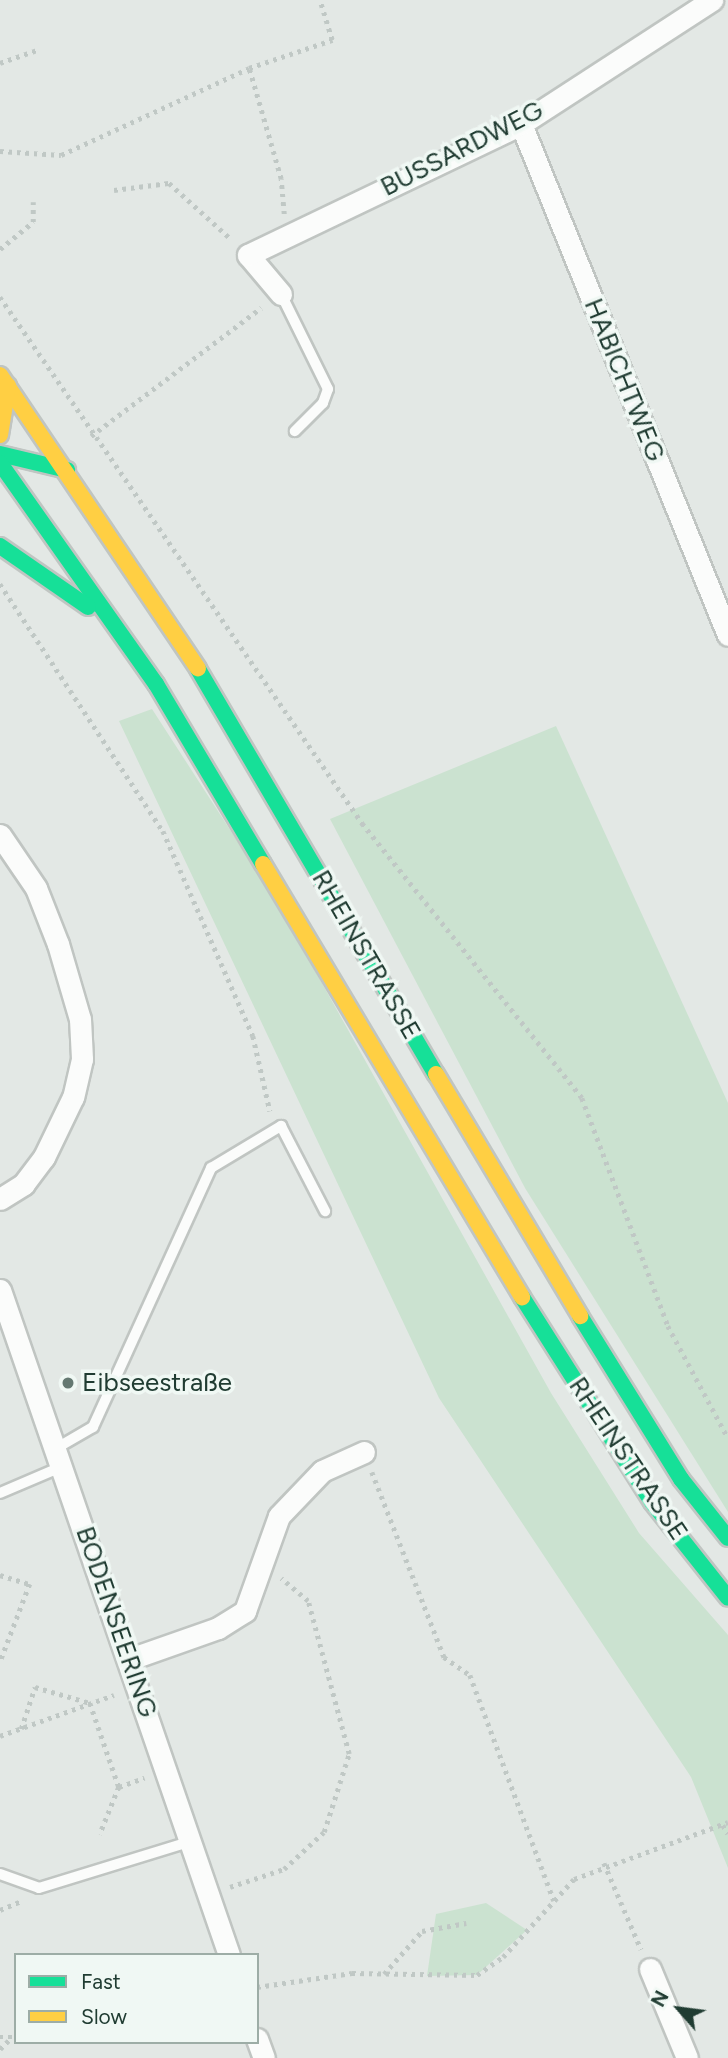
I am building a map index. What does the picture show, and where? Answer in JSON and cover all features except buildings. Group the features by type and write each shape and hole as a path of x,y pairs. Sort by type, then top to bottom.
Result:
{"street":[{"name":"BUSSARDWEG","path":"247,255 521,124 712,0"},
{"name":"HABICHTWEG","path":"521,124 728,635"},
{"path":"247,255 281,294"},
{"path":"0,436 4,380"},
{"name":"RHEINSTRASSE","path":"4,380 67,470 226,714 674,1468 728,1538"},
{"path":"0,454 67,470"},
{"name":"RHEINSTRASSE","path":"0,463 118,632 262,855 513,1284 652,1502 728,1598"},
{"path":"0,547 118,632"},
{"path":"0,835 36,888 58,944 80,1019 82,1059 73,1097 44,1157 24,1184 0,1199"},
{"name":"BODENSEERING","path":"0,1290 130,1659 228,1953"},
{"path":"130,1659 232,1622 255,1594 260,1559 279,1516 322,1471 364,1452"},
{"path":"650,1969 687,2058"}],"lane":[{"path":"281,294 328,389 323,402 295,431"},
{"path":"0,1493 58,1458 93,1427 211,1168 281,1126 325,1211"},
{"path":"0,1874 38,1888 192,1841"}],"path":[{"path":"0,151 61,155 249,68 332,40 320,1"},
{"path":"0,62 40,49"},
{"path":"249,68 281,179 284,213"},
{"path":"114,190 169,183 247,255"},
{"path":"0,249 33,222 33,202"},
{"path":"0,297 91,436 362,823 582,1098 667,1326 728,1438"},
{"path":"91,436 240,324"},
{"path":"0,584 163,831 253,1036 271,1131"},
{"path":"364,1452 444,1657 470,1675 554,1901"},
{"path":"209,1894 284,1869 324,1832 349,1754 308,1601 260,1559"},
{"path":"0,1575 30,1584 0,1662"},
{"path":"0,1736 138,1686"},
{"path":"20,1729 35,1687 90,1703"},
{"path":"90,1703 119,1787 100,1835"},
{"path":"259,1987 384,1974 477,1975 503,1957 574,1879 604,1863 725,1823 728,1834"},
{"path":"604,1863 650,1969"},
{"path":"0,1910 20,1904"},
{"path":"384,1974 422,1931 466,1923"},
{"path":"0,2037 13,2038"},
{"path":"0,2049 13,2038"}],"green space":[{"path":"152,709 276,901 551,1393 639,1533 728,1635 728,1868 691,1777 439,1398 119,721"},
{"path":"556,726 728,1103 728,1512 525,1188 330,819"},
{"path":"486,1903 527,1930 477,1975 427,1976 436,1914"}],"traffic: fast":[{"path":"0,454 67,470"},
{"path":"0,463 156,684 263,864"},
{"path":"0,546 88,607"},
{"path":"198,669 436,1074"},
{"path":"522,1297 652,1502 728,1598"},
{"path":"580,1316 681,1479 728,1538"}],"traffic: slow":[{"path":"0,375 198,669"},
{"path":"0,435 8,386"},
{"path":"263,864 522,1297"},
{"path":"436,1074 580,1316"}],"place":[{"name":"Eibseestraße","path":"68,1383"}]}
